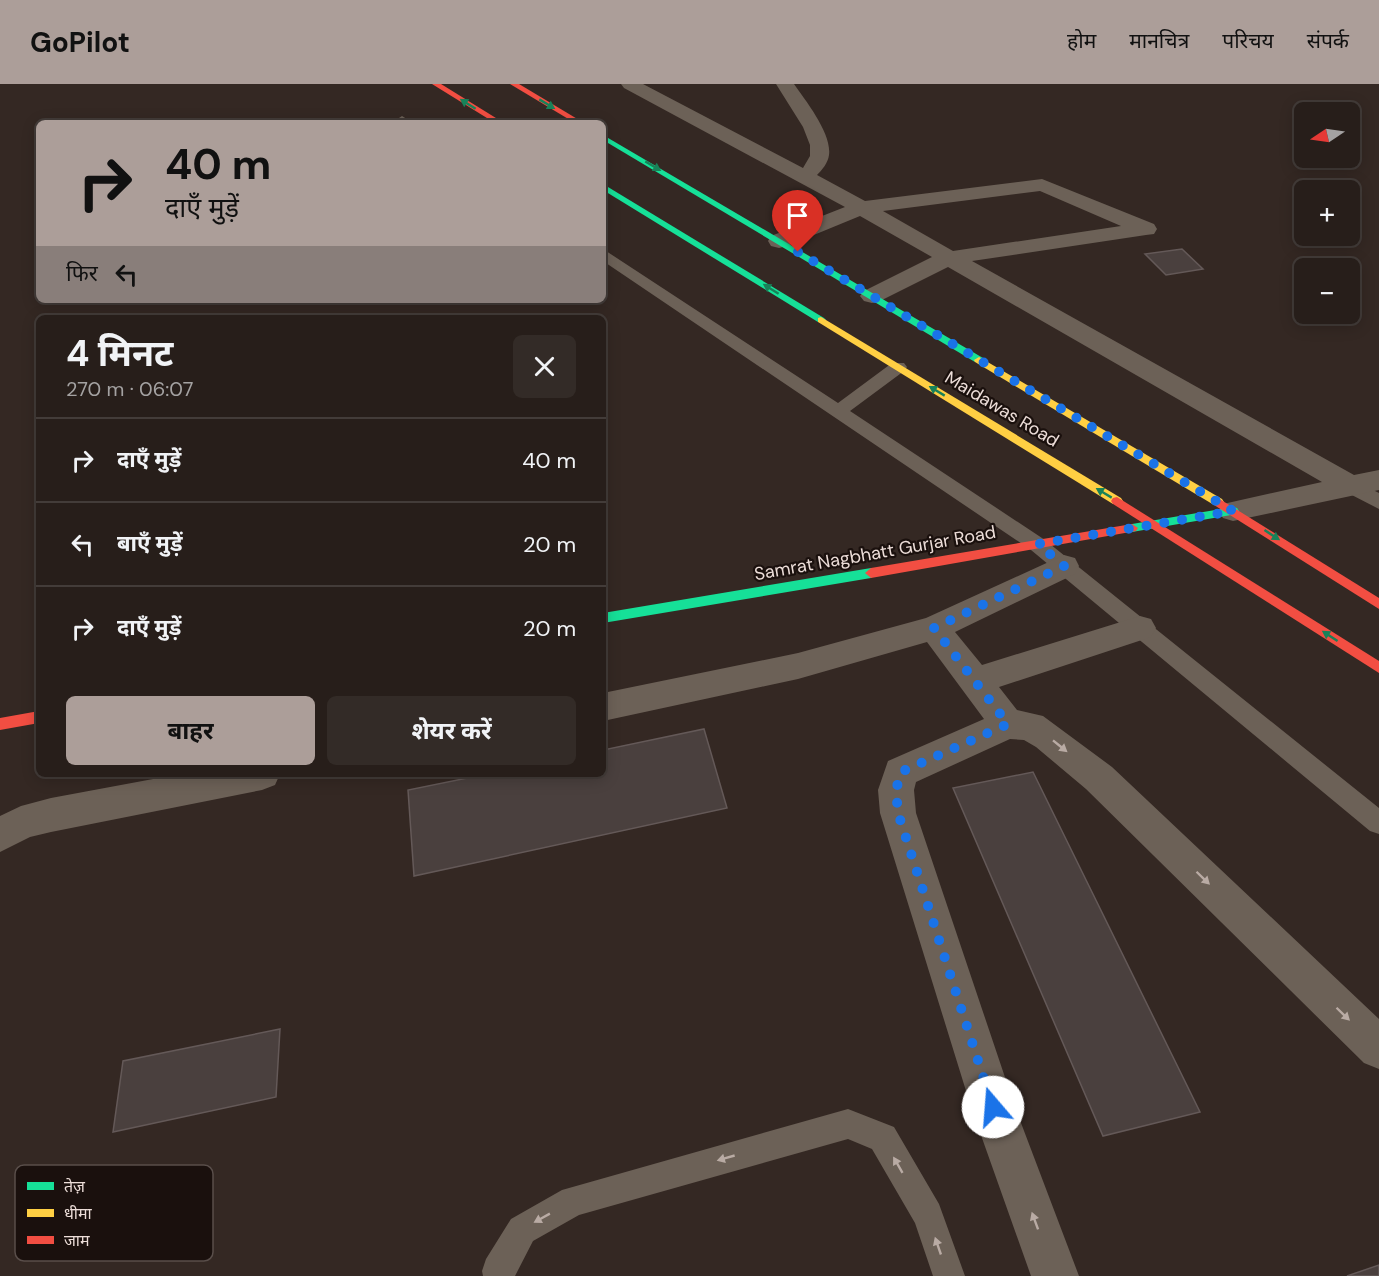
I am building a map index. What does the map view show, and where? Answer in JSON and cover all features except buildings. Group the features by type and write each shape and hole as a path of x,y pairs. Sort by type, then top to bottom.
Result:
{"street":[{"path":"436,84 495,120"},
{"path":"514,84 575,120"},
{"path":"630,84 805,177 1351,486"},
{"path":"785,84 816,137 820,152 818,161 805,177"},
{"name":"Maidawas Road","path":"606,138 1233,511 1379,604"},
{"path":"779,241 860,208 1042,185 1146,230 948,258 873,296"},
{"name":"Maidawas Road","path":"606,188 1154,524 1379,668"},
{"path":"1233,511 1379,480"},
{"name":"Samrat Nagbhatt Gurjar Road","path":"606,617 1233,511"},
{"path":"606,706 798,666 934,628 1064,566"},
{"path":"934,628 1008,724"},
{"path":"974,681 1140,628"},
{"path":"0,724 36,718"},
{"path":"1055,1276 993,1107 898,813 896,790 901,772 1008,724 1031,726 1048,736 1099,778 1379,1048"},
{"path":"0,835 21,823 51,814 246,777"}],"lane":[{"path":"606,256 1038,544 1379,823"},
{"path":"838,411 898,367"},
{"path":"1351,486 1379,502"},
{"path":"499,1276 498,1271 522,1230 573,1201 848,1124 883,1138 928,1215 949,1276"}],"traffic: fast":[{"path":"606,139 979,360"},
{"path":"606,188 821,320"},
{"path":"1132,528 1233,511"},
{"path":"606,617 871,573"}],"traffic: slow":[{"path":"821,320 1117,501"},
{"path":"979,360 1218,502"}],"traffic: jam":[{"path":"436,84 495,120"},
{"path":"514,84 575,120"},
{"path":"1117,501 1379,668"},
{"path":"1218,502 1379,604"},
{"path":"871,573 1132,528"},
{"path":"0,724 36,718"}],"route":[{"path":"798,252 1233,511 1038,544 1064,566 934,628 1008,724 901,772 896,790 898,813 993,1107"}]}
